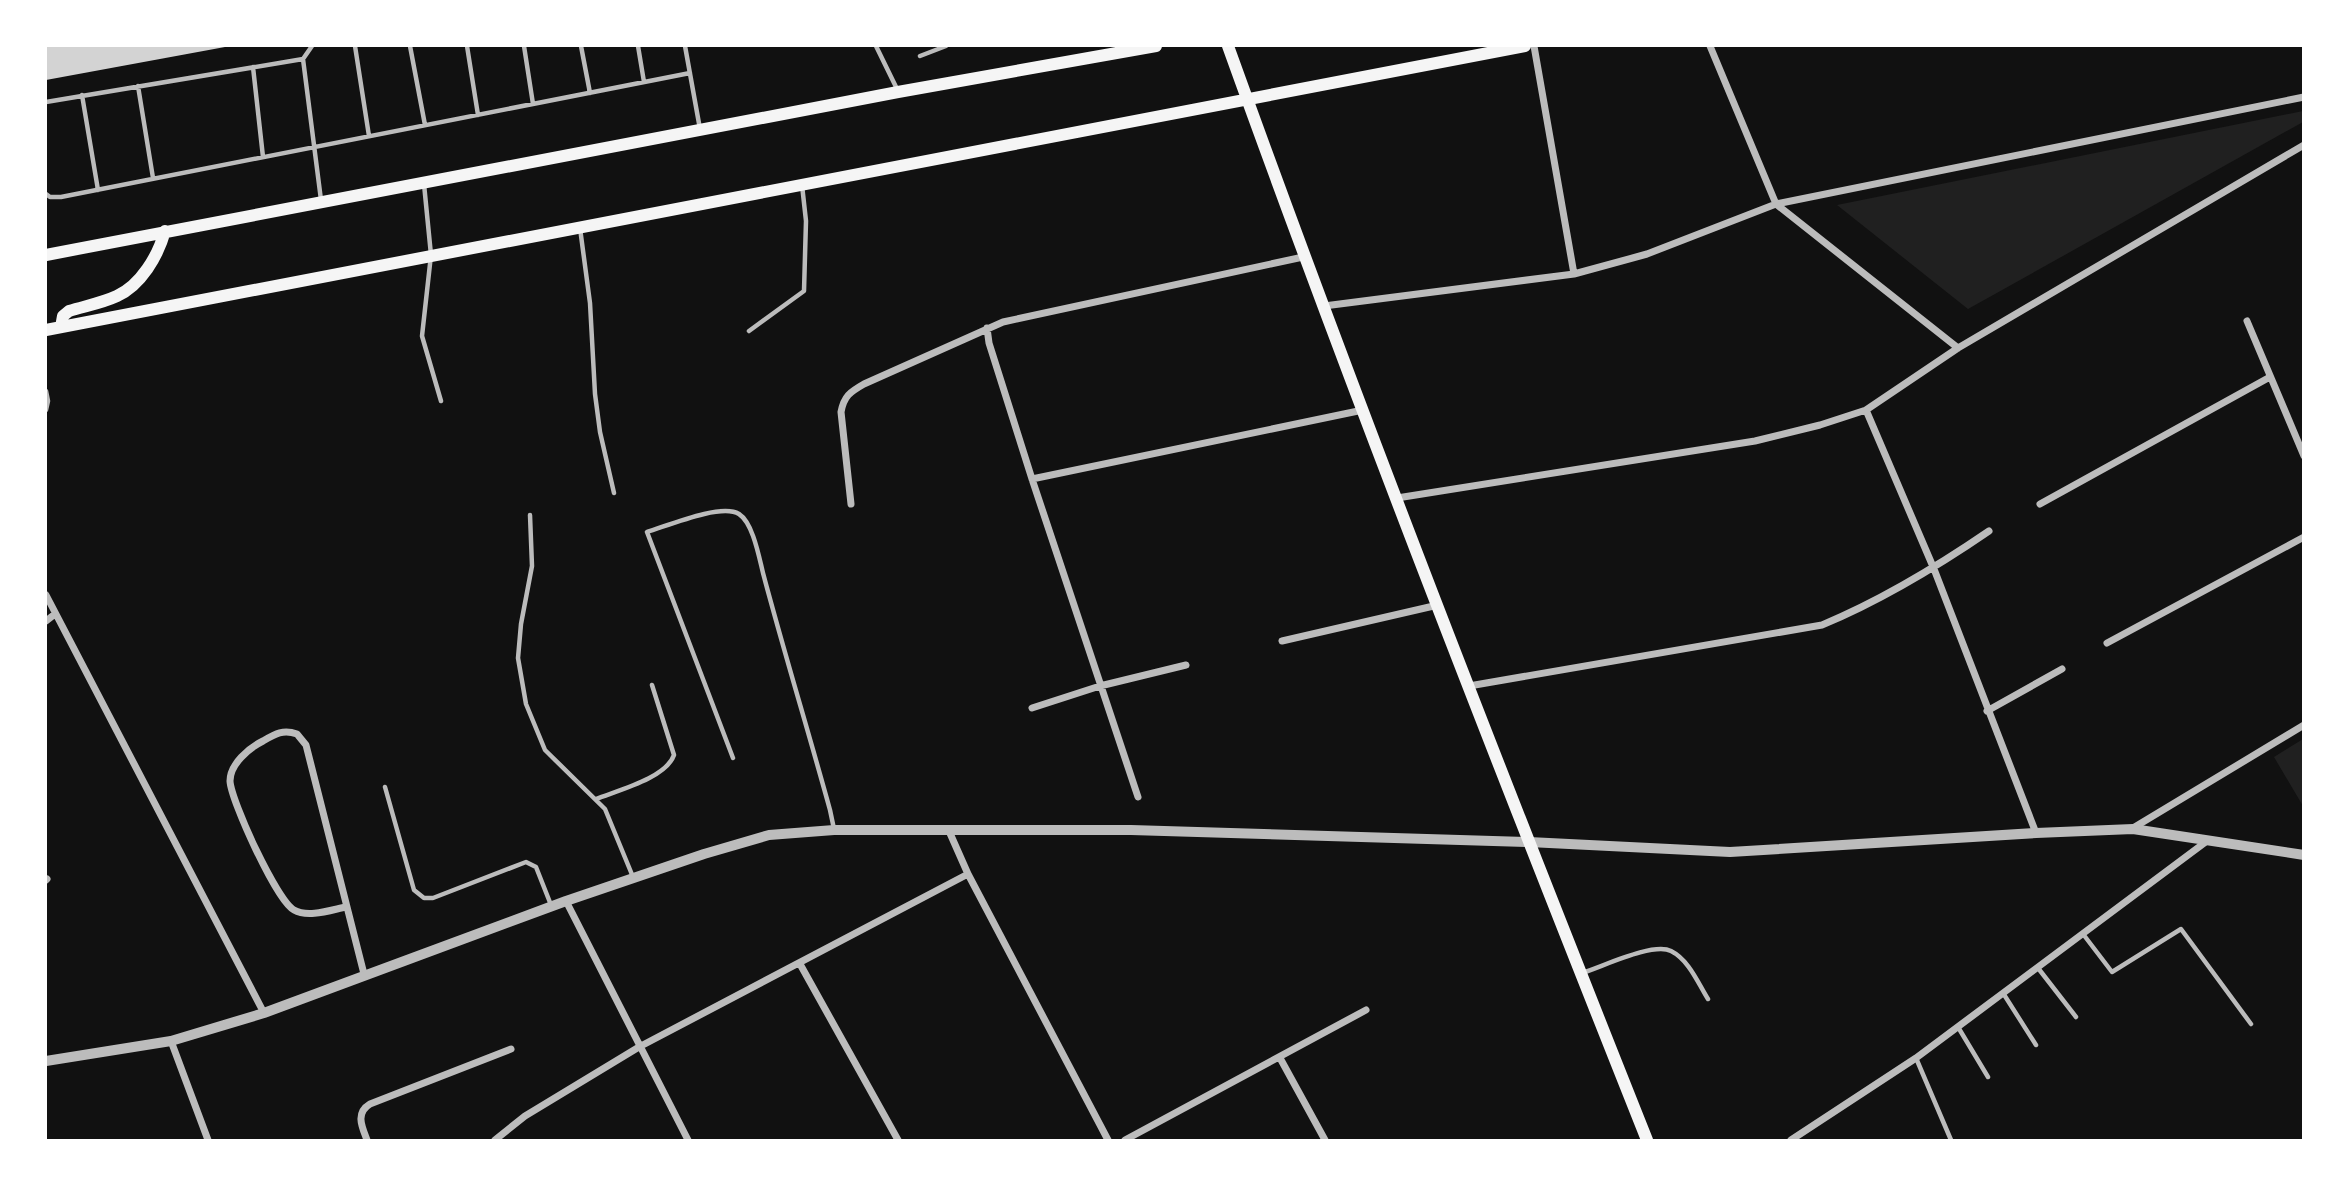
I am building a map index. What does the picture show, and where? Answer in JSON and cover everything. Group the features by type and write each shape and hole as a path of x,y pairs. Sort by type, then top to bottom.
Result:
{"main road":[{"path":"46,255 1129,48 1156,46"},
{"path":"1228,46 1303,257 1647,1140"},
{"path":"46,330 1525,46"},
{"path":"61,327 63,316 69,311 118,296 135,283 156,255 165,231"}],"street":[{"path":"1534,46 1574,274"},
{"path":"1710,46 1776,204 1958,348"},
{"path":"1324,306 1574,274 1647,254 1776,204 2304,97"},
{"path":"1397,498 1755,441 1866,410 1958,348 2304,145"},
{"path":"851,504 841,412 843,400 864,384 1003,322 1303,257"},
{"path":"2247,321 2304,456"},
{"path":"987,328 989,343 1032,479 1138,797"},
{"path":"2040,504 2270,377"},
{"path":"1032,479 1363,410"},
{"path":"1866,410 1934,569 2036,833"},
{"path":"1469,686 1822,625 1859,610 1934,569 1989,531"},
{"path":"2107,643 2304,537"},
{"path":"46,595 264,1013"},
{"path":"1282,641 1438,605"},
{"path":"46,621 55,614"},
{"path":"1032,708 1100,686 1186,665"},
{"path":"1987,711 2062,669"},
{"path":"2133,829 2304,725"},
{"path":"346,907 307,914 294,911 283,901 254,846 235,799 230,781 235,764 259,743 281,731 298,734 306,745 364,974"},
{"path":"46,1061 171,1041 264,1013 551,906 769,835 834,830 1131,830 1529,842 1730,852 2133,829 2304,855"},
{"path":"949,831 968,874 1108,1140"},
{"path":"1791,1140 1916,1058 2207,841"},
{"path":"495,1140 525,1116 639,1048 968,874"},
{"path":"566,901 688,1140"},
{"path":"800,964 898,1140"},
{"path":"1125,1140 1366,1010"},
{"path":"171,1041 208,1140"},
{"path":"367,1140 361,1115 364,1108 370,1104 511,1049"},
{"path":"1279,1058 1325,1140"}],"lane":[{"path":"312,46 303,59 321,202"},
{"path":"355,46 369,136"},
{"path":"410,46 425,125"},
{"path":"467,46 478,115"},
{"path":"524,46 533,104"},
{"path":"581,46 590,93"},
{"path":"638,46 644,82"},
{"path":"685,46 700,130"},
{"path":"876,46 898,92"},
{"path":"920,56 946,46"},
{"path":"46,102 303,59"},
{"path":"253,67 263,157"},
{"path":"46,194 50,197 61,197 690,73"},
{"path":"138,86 153,179"},
{"path":"82,95 98,190"},
{"path":"424,183 431,255 422,336 440,401"},
{"path":"748,331 804,291 806,221 802,184"},
{"path":"580,227 590,303 595,394 600,432 614,493"},
{"path":"46,391 46,410"},
{"path":"733,758 647,532 711,512 730,511 747,522 755,544 834,830"},
{"path":"530,515 532,566 518,658 526,704 545,750 605,809 634,878"},
{"path":"596,799 656,774 671,763 674,755 652,685"},
{"path":"385,787 414,890 424,898 433,898 526,862 536,867 551,906"},
{"path":"2083,934 2112,972 2181,929 2251,1024"},
{"path":"1581,974 1655,948 1669,950 1686,964 1708,999"},
{"path":"2038,968 2076,1017"},
{"path":"2003,993 2036,1045"},
{"path":"1958,1027 1988,1077"},
{"path":"1916,1058 1951,1140"}],"shaded area":[{"path":"2303,111 2303,122 1968,309 1837,205"},
{"path":"2303,739 2303,806 2274,757"}],"building":[{"path":"46,46 225,46 225,47 46,80"}]}
